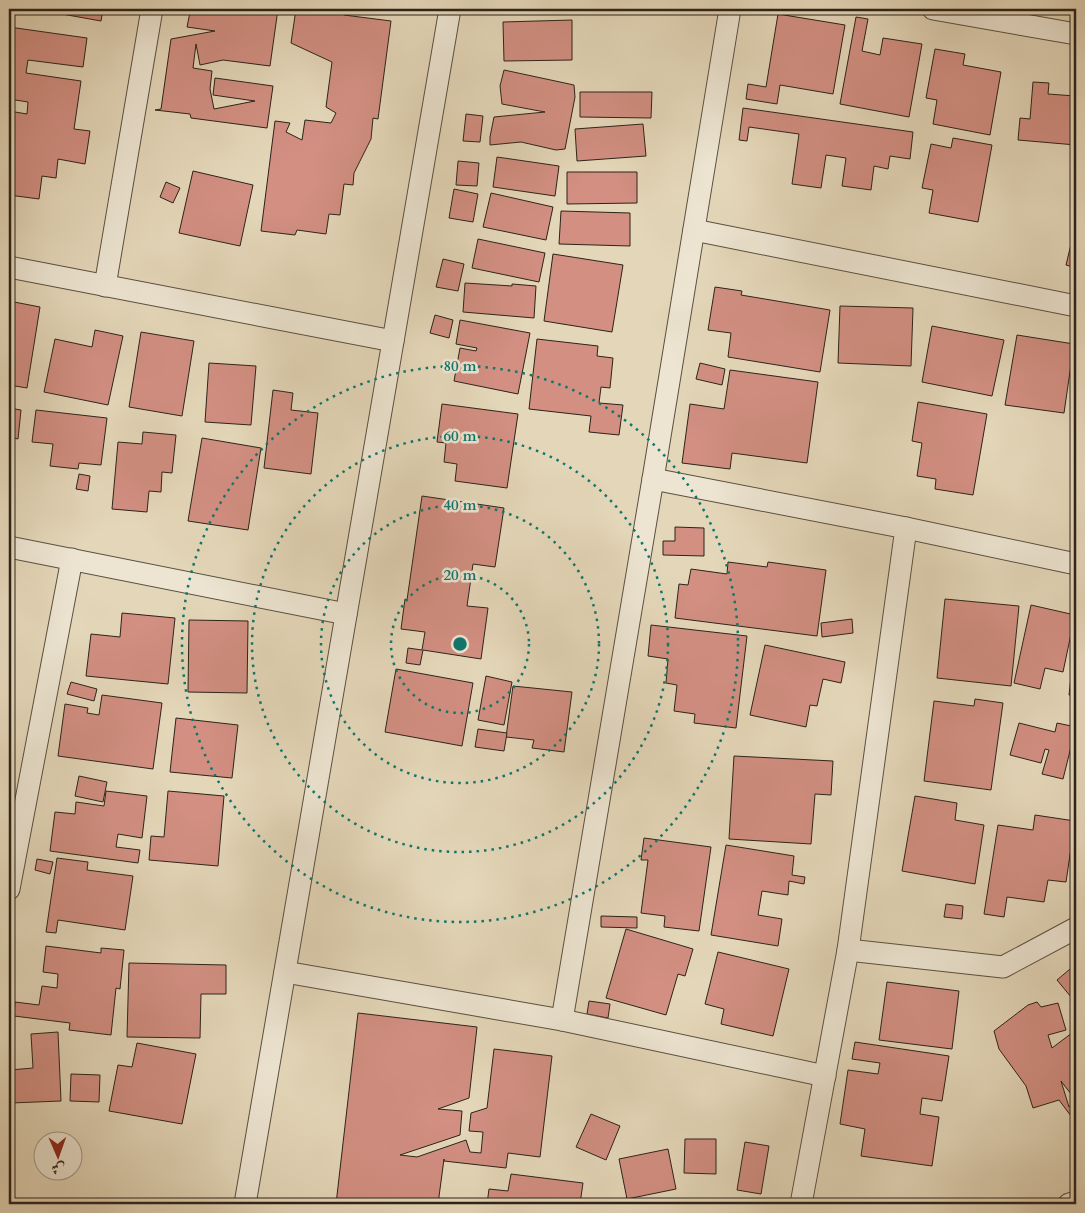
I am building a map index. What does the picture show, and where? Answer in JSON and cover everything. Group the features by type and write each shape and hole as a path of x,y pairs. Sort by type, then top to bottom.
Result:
{"street":[{"path":"105,286 152,9"},
{"path":"245,1204 450,9"},
{"path":"562,1020 730,9"},
{"path":"934,9 1010,15 1076,34"},
{"path":"694,230 1076,306"},
{"path":"9,268 393,340"},
{"path":"653,479 906,528 1076,564"},
{"path":"801,1204 848,950 906,528"},
{"path":"9,547 346,614"},
{"path":"9,889 17,803 72,559"},
{"path":"848,950 1003,966 1076,928"},
{"path":"285,972 562,1020 825,1076"},
{"path":"1069,1204 1076,1202"}],"building":[{"path":"34,9 103,9 101,21"},
{"path":"222,9 278,9 270,66 223,60 200,65 196,44 193,68 212,71 210,89 214,109 255,101 213,95 215,78 273,86 267,128 191,118 190,114 155,110 161,109 171,39 215,31 187,27 190,12 207,14 222,11"},
{"path":"296,9 345,9 344,15 391,21 378,119 373,118 371,139 354,173 353,185 344,184 340,215 329,214 326,234 297,230 295,235 261,231 275,121 290,123 286,132 302,140 305,120 331,123 336,113 326,107 332,62 291,43"},
{"path":"535,9 581,9 580,13"},
{"path":"778,14 845,25 833,94 780,85 777,104 746,99 748,84 766,87"},
{"path":"856,17 868,19 862,51 880,55 883,38 922,44 909,117 840,104"},
{"path":"572,20 572,60 504,61 503,22"},
{"path":"9,27 87,38 83,67 28,60 26,73 81,81 74,129 90,131 85,164 58,159 56,178 42,176 39,199 9,195 9,111 27,114 28,102 9,99"},
{"path":"935,49 965,54 963,65 1001,72 990,135 933,124 937,100 926,98"},
{"path":"504,70 574,85 575,97 565,149 556,150 521,142 490,145 494,117 545,112 502,104 500,86"},
{"path":"1076,76 1076,145 1018,140 1020,118 1030,119 1033,82 1049,83 1048,94 1075,96"},
{"path":"580,92 652,92 651,118 580,117"},
{"path":"743,108 913,132 910,159 890,156 888,169 874,166 871,190 842,186 846,158 826,155 821,188 792,184 799,134 749,127 747,141 739,140"},
{"path":"466,114 483,116 480,142 463,141"},
{"path":"643,124 646,156 577,161 575,129"},
{"path":"953,138 992,145 978,222 929,213 933,190 922,188 931,144 951,148"},
{"path":"497,157 559,166 555,196 493,187"},
{"path":"458,161 479,163 477,186 456,185"},
{"path":"193,171 253,185 240,246 179,233"},
{"path":"567,172 637,172 637,203 567,204"},
{"path":"166,182 180,188 173,203 160,197"},
{"path":"454,189 478,194 473,222 449,218"},
{"path":"491,193 553,207 546,240 483,227"},
{"path":"561,211 630,213 630,246 559,244"},
{"path":"1073,236 1076,237 1076,268 1066,265"},
{"path":"478,239 545,253 539,282 472,268"},
{"path":"553,254 623,265 612,332 544,321"},
{"path":"443,259 464,264 458,291 436,287"},
{"path":"465,283 536,286 534,318 463,312"},
{"path":"715,287 742,291 741,295 830,310 820,372 728,357 731,333 708,330"},
{"path":"9,301 40,307 27,388 9,385"},
{"path":"840,306 913,308 911,366 838,363"},
{"path":"435,315 453,320 449,338 430,333"},
{"path":"460,320 530,333 518,394 454,381 460,348 476,351 477,348 456,344"},
{"path":"932,326 1004,340 992,396 922,382"},
{"path":"95,330 123,336 108,405 44,392 55,339 92,347"},
{"path":"141,332 194,341 182,416 129,407"},
{"path":"1017,335 1074,344 1064,413 1005,405"},
{"path":"537,339 598,346 597,356 613,358 610,388 601,387 599,403 623,405 619,435 589,432 591,416 529,409"},
{"path":"209,363 256,366 251,425 205,422"},
{"path":"700,363 725,369 722,385 696,379"},
{"path":"730,370 818,382 807,463 732,453 730,469 682,463 690,404 724,409"},
{"path":"273,390 293,393 291,410 318,413 311,474 264,468"},
{"path":"918,402 987,414 973,495 935,489 936,479 917,476 922,443 912,441"},
{"path":"442,404 518,414 507,488 455,481 457,464 444,462 446,443 437,442"},
{"path":"9,408 21,410 18,439 14,438 11,471 9,471"},
{"path":"36,410 107,418 101,465 79,463 78,469 50,466 53,444 32,442"},
{"path":"143,432 176,435 172,473 162,472 161,492 149,491 147,512 112,509 118,442 142,444"},
{"path":"202,438 261,448 248,530 188,521"},
{"path":"1076,468 1076,503 1071,503"},
{"path":"79,474 90,476 88,491 76,489"},
{"path":"422,496 504,508 495,567 473,564 467,606 488,608 481,659 423,650 420,665 406,663 408,648 422,650 425,632 401,629"},
{"path":"675,527 704,528 704,556 663,555 663,541 675,541"},
{"path":"728,562 767,567 768,562 826,570 817,636 675,618 679,584 688,585 691,569 727,574"},
{"path":"945,599 1019,606 1011,686 937,678"},
{"path":"1031,605 1075,615 1063,672 1045,668 1040,689 1014,683"},
{"path":"122,613 175,618 168,684 86,676 91,634 120,637"},
{"path":"852,619 853,633 822,637 821,623"},
{"path":"189,620 248,621 247,693 188,692"},
{"path":"651,625 747,636 736,728 694,723 695,714 674,711 677,685 666,683 668,659 648,656"},
{"path":"1076,634 1076,696 1069,695"},
{"path":"765,645 845,662 841,683 823,679 817,706 810,705 806,727 750,715"},
{"path":"396,669 473,683 462,746 385,732"},
{"path":"486,676 512,682 504,725 478,720"},
{"path":"71,682 97,689 94,701 67,694"},
{"path":"513,686 572,692 564,752 532,748 534,740 506,737"},
{"path":"102,695 162,703 153,769 58,756 65,704 88,708 87,713 99,715"},
{"path":"975,699 1003,703 991,790 924,781 934,701 974,706"},
{"path":"176,718 238,725 232,778 170,772"},
{"path":"1019,723 1055,732 1057,723 1076,727 1063,779 1042,774 1049,750 1045,749 1041,763 1010,755"},
{"path":"478,729 507,733 504,751 475,747"},
{"path":"734,756 833,761 831,795 815,794 811,844 729,839"},
{"path":"79,776 107,782 103,802 75,796"},
{"path":"106,791 147,796 142,838 118,834 116,847 140,850 138,863 50,851 55,812 75,814 76,802 104,806"},
{"path":"168,791 224,796 218,866 149,860 151,836 164,837"},
{"path":"915,796 957,803 955,820 984,825 975,884 902,871"},
{"path":"1035,815 1075,821 1066,882 1048,880 1044,902 1007,897 1004,917 984,914 998,825 1033,830"},
{"path":"644,838 711,847 699,931 664,927 665,916 641,913 648,860 641,860"},
{"path":"726,845 794,856 792,875 805,877 804,884 789,881 788,895 762,891 758,915 782,919 778,946 711,935"},
{"path":"57,858 88,862 87,870 133,876 125,930 58,920 56,933 46,932"},
{"path":"37,859 53,862 50,874 35,870"},
{"path":"946,904 963,906 962,919 944,917"},
{"path":"601,916 637,917 637,928 601,927"},
{"path":"626,929 693,949 685,976 678,974 666,1015 606,998"},
{"path":"46,946 101,953 101,948 124,950 120,989 116,988 111,1035 69,1030 70,1023 14,1016 15,1002 39,1005 42,986 57,988 58,974 43,972"},
{"path":"718,952 789,969 773,1036 721,1024 724,1009 705,1004"},
{"path":"129,963 226,965 226,994 201,994 200,1038 127,1037"},
{"path":"1076,964 1076,1003 1057,980"},
{"path":"887,982 959,991 952,1049 879,1040"},
{"path":"589,1001 610,1004 608,1018 587,1014"},
{"path":"1037,1002 1041,1007 1058,1003 1066,1030 1048,1035 1052,1048 1076,1030 1076,1092 1071,1094 1061,1081 1069,1107 1076,1102 1076,1119 1074,1120 1059,1100 1033,1108 1026,1086 999,1049 994,1031 1028,1005"},
{"path":"358,1013 477,1027 469,1098 438,1109 462,1111 460,1135 400,1155 417,1157 466,1140 470,1152 481,1153 483,1132 469,1131 471,1113 487,1108 494,1049 552,1056 540,1157 508,1153 506,1168 444,1161 444,1159 438,1204 336,1204"},
{"path":"58,1032 61,1101 11,1103 10,1070 33,1068 31,1034"},
{"path":"855,1042 949,1056 942,1101 922,1098 920,1114 939,1117 932,1166 861,1156 865,1129 840,1124 848,1070 878,1074 880,1063 852,1059"},
{"path":"137,1043 196,1054 182,1124 109,1111 118,1065 132,1067"},
{"path":"71,1074 100,1075 99,1102 70,1101"},
{"path":"591,1114 620,1126 606,1160 576,1147"},
{"path":"685,1139 716,1139 716,1174 684,1173"},
{"path":"745,1142 769,1146 761,1194 737,1190"},
{"path":"668,1149 676,1189 627,1199 619,1159"},
{"path":"511,1174 583,1183 580,1204 487,1204 489,1189 508,1191"}]}
